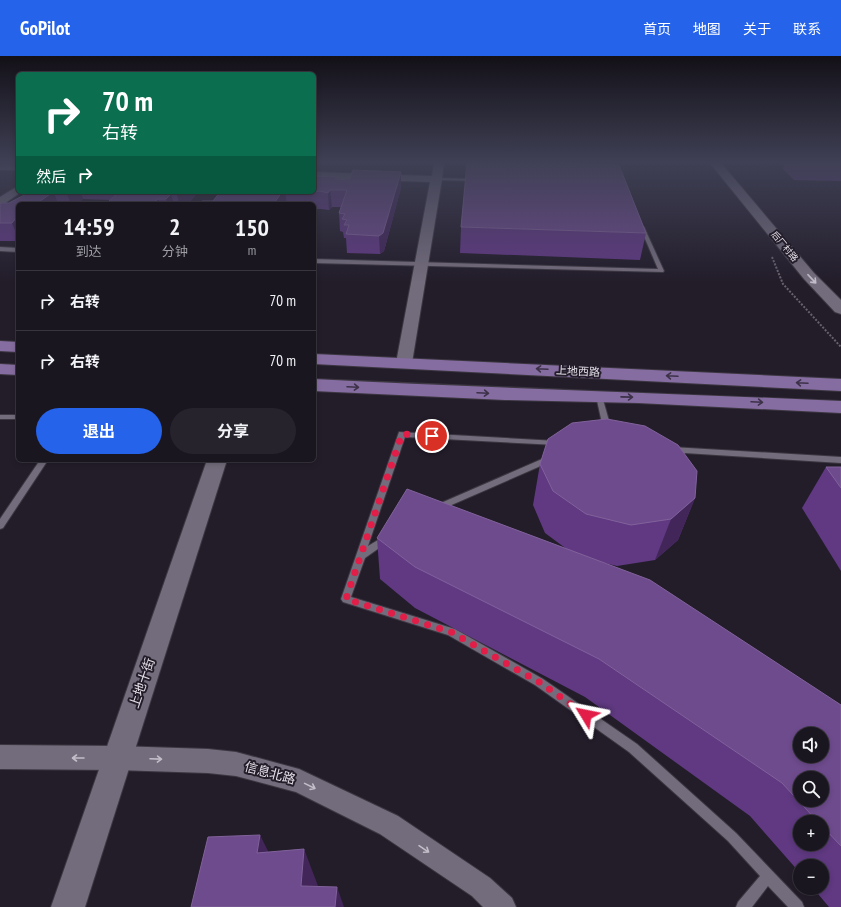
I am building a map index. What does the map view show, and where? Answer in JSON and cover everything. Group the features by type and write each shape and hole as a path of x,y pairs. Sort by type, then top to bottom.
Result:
{"main road":[{"name":"后厂村路","path":"748,203 809,276 841,309"},
{"path":"0,346 16,347"},
{"name":"上地西路","path":"316,359 841,385"},
{"path":"0,369 16,370"},
{"path":"316,385 841,407"}],"street":[{"path":"404,363 433,203"},
{"name":"上地十街","path":"68,907 216,462"},
{"name":"信息北路","path":"0,758 117,758 208,761 236,764 299,781 389,825 481,887 503,907"}],"lane":[{"path":"316,261 661,271 641,224"},
{"path":"0,249 16,250"},
{"path":"599,396 609,439"},
{"path":"0,417 16,417"},
{"path":"567,444 402,434 346,599 451,632 539,682 633,748 732,837 797,907"},
{"path":"666,450 841,460"},
{"path":"430,510 554,457"},
{"path":"0,526 43,462"},
{"path":"360,556 392,535"},
{"path":"742,907 768,876"}],"path":[{"path":"770,252 783,284 841,347"}],"building":[{"path":"16,203 16,218 12,223 0,223 0,204"},
{"path":"343,203 392,203 383,233 379,236 346,234 349,225 344,225 347,220 342,219 345,214 339,213"},
{"path":"463,203 634,203 646,233 461,227"},
{"path":"607,419 645,426 678,445 697,471 695,498 671,519 631,525 586,514 553,491 540,464 548,439 572,423"},
{"path":"826,467 841,467 841,488"},
{"path":"407,489 650,580 841,705 841,846 829,833 829,815 812,815 804,807 829,807 829,771 793,771 793,795 782,783 599,659 415,567 377,538"},
{"path":"260,835 257,853 304,849 301,886 337,887 335,907 191,907 208,837"}],"route":[{"path":"432,436 402,434 346,599 451,632 539,682 586,715"}]}
